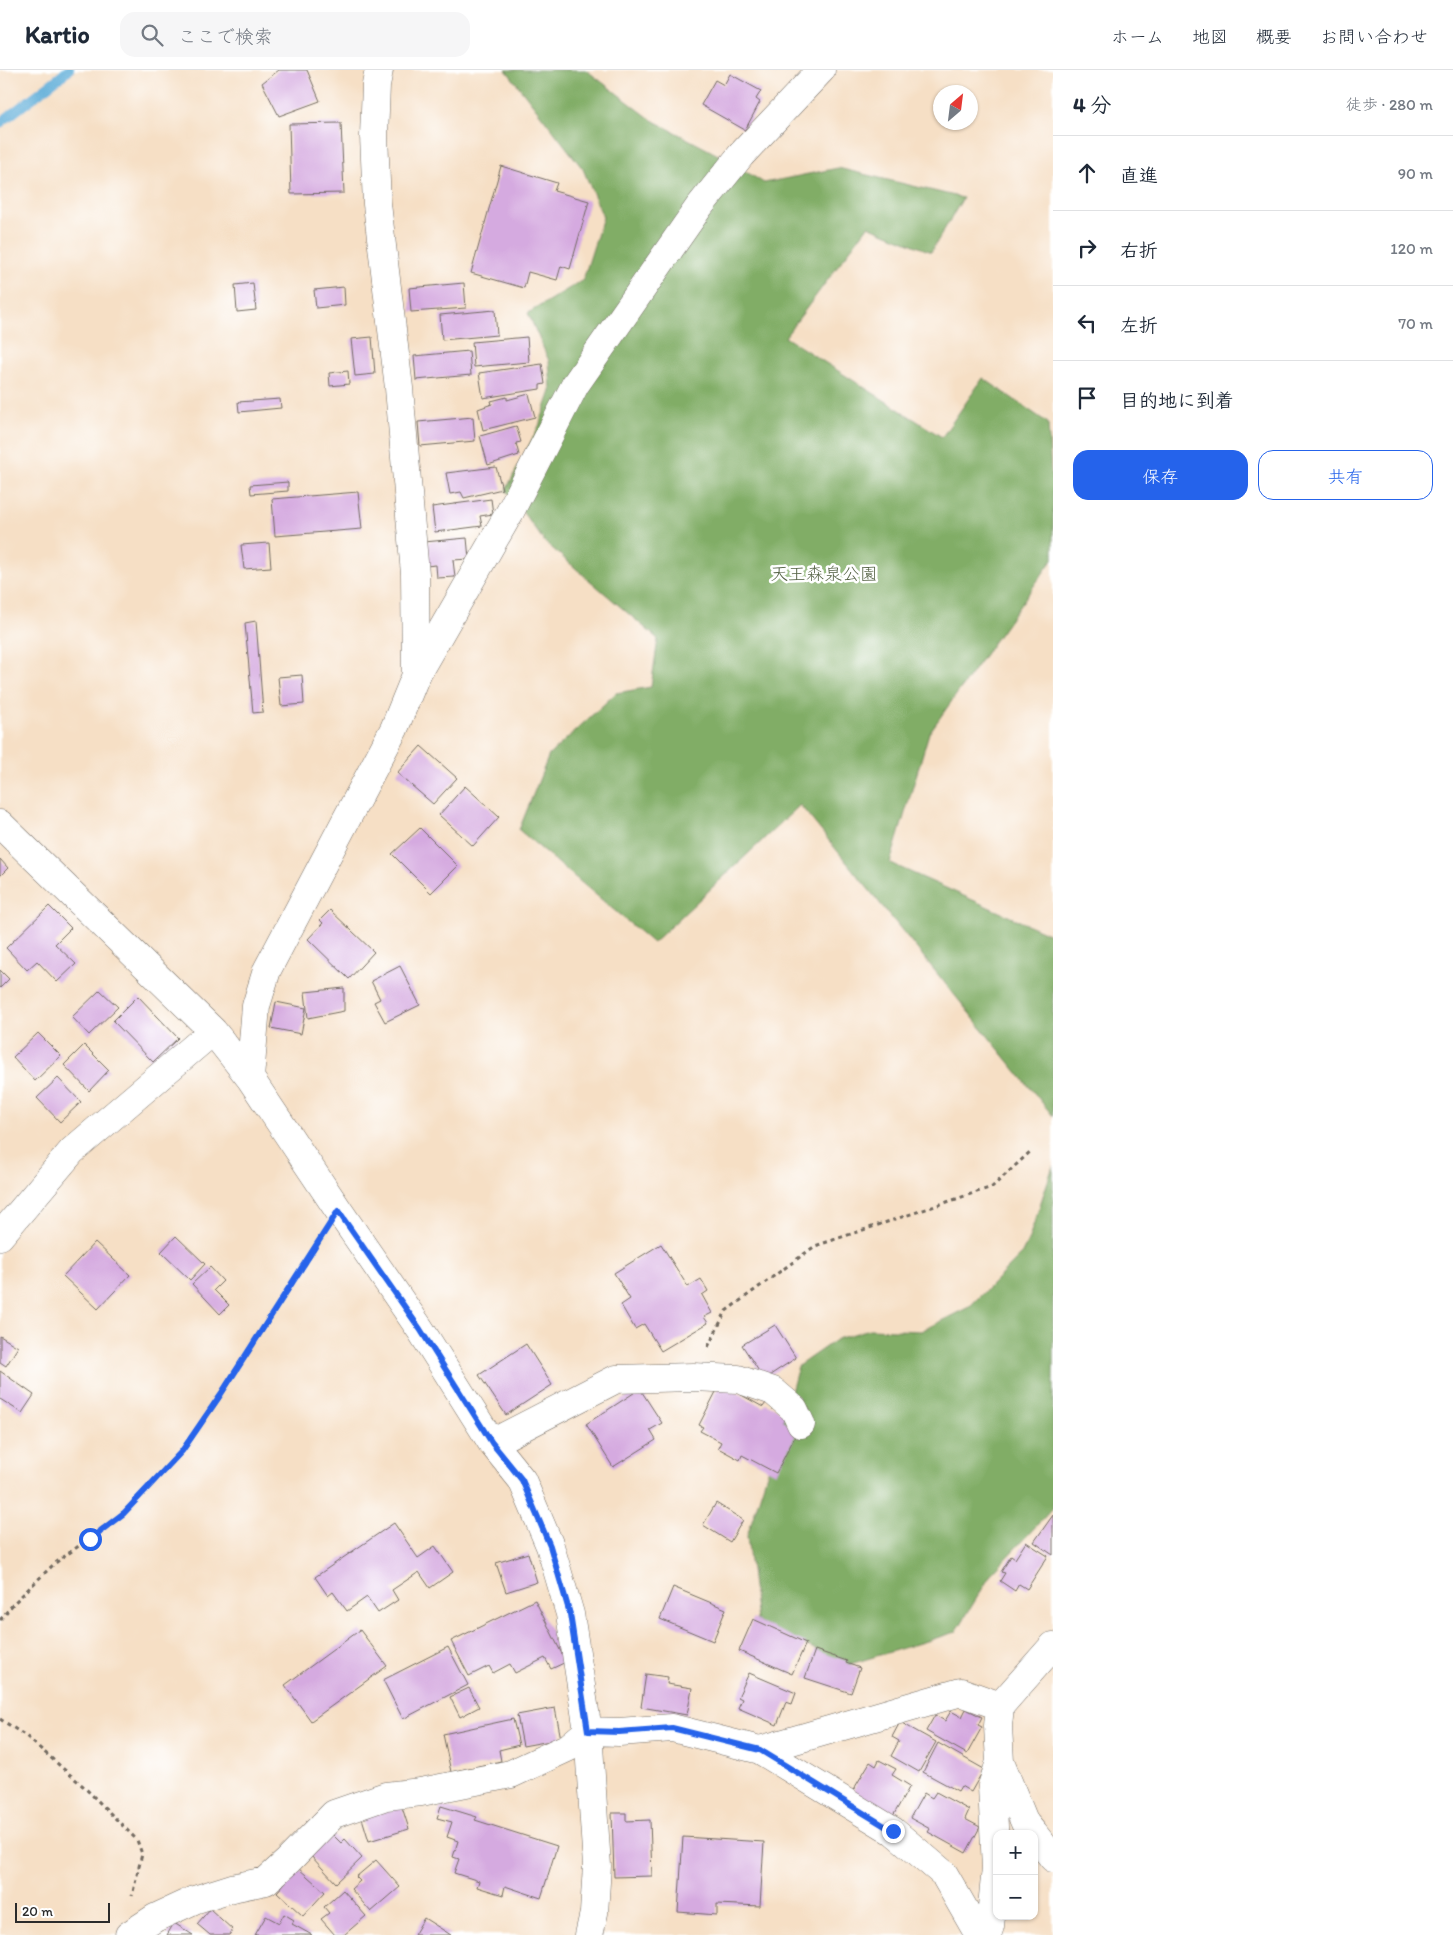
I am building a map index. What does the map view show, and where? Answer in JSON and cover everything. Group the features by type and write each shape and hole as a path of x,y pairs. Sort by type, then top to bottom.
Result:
{"street":[{"path":"379,70 376,85 374,136 377,204 399,388 415,574 416,676"},
{"path":"250,1078 256,1006 267,970 394,729 416,676 510,512 574,385 699,207 741,155 821,70"},
{"path":"0,824 213,1031 250,1078 338,1211 420,1329 492,1443 522,1480 550,1546 570,1614 588,1731 597,1866 594,1913 589,1935"},
{"path":"0,1236 72,1151 213,1031"},
{"path":"492,1443 616,1379 693,1377 738,1379 773,1391 794,1409 801,1424"},
{"path":"1031,1830 1025,1823 1000,1762 998,1726 1000,1706 1053,1646"},
{"path":"760,1750 961,1692 1000,1706"},
{"path":"129,1935 155,1918 194,1900 232,1888 266,1881 334,1814 386,1796 421,1792 511,1774 569,1747 588,1731 619,1732 672,1728 760,1750 893,1831 944,1874 979,1935"},
{"path":"987,1935 990,1926 996,1868 992,1786 1000,1762"},
{"path":"1038,1839 1053,1858"}],"path":[{"path":"693,1377 726,1311 816,1246 992,1187 1030,1152"},
{"path":"0,1620 14,1603 54,1564 124,1513 182,1451 221,1394 338,1211"},
{"path":"0,1719 26,1736 83,1786 137,1840 142,1854 131,1899"}],"green space":[{"name":"天王森泉公園","path":"506,70 586,70 652,120 724,158 764,183 838,168 963,198 931,252 868,226 785,337 942,437 983,378 1048,423 1051,474 1053,476 1053,559 929,733 890,863 1053,936 1053,1116 800,805 653,943 519,830 549,755 616,693 651,687 658,639 545,542 506,490 539,426 551,391 549,361 528,313 583,280 603,217 583,169"},
{"path":"1053,1166 1053,1508 992,1573 956,1632 847,1665 757,1621 747,1536 779,1436 798,1366 837,1339 870,1329 921,1331 969,1307 1021,1255 1028,1241"}],"building":[{"path":"279,70 307,70 320,101 279,116 262,83"},
{"path":"730,74 761,91 756,99 760,102 745,130 701,105 715,80 724,85"},
{"path":"341,123 344,193 291,194 289,124"},
{"path":"501,166 557,183 554,191 589,201 570,269 561,266 557,280 528,272 524,288 471,273"},
{"path":"253,283 256,310 237,312 235,285"},
{"path":"464,283 466,308 411,312 409,288"},
{"path":"344,287 345,305 316,308 314,290"},
{"path":"495,310 497,335 442,340 440,315"},
{"path":"372,337 375,374 355,376 351,339"},
{"path":"527,337 529,362 474,367 472,342"},
{"path":"469,351 471,375 416,380 414,356"},
{"path":"542,364 545,384 540,385 540,389 483,398 479,373"},
{"path":"348,371 349,384 330,386 329,373"},
{"path":"529,394 535,417 483,430 478,409 492,404 491,401 507,397 507,400"},
{"path":"280,399 281,408 239,412 238,402"},
{"path":"473,417 475,441 420,446 418,422"},
{"path":"516,426 521,442 516,443 519,455 488,465 480,436"},
{"path":"496,467 502,489 464,498 461,492 450,494 446,473"},
{"path":"288,482 288,491 251,494 250,485"},
{"path":"358,492 362,529 275,536 272,499"},
{"path":"491,499 493,514 480,516 482,526 435,532 432,507"},
{"path":"467,538 469,559 453,560 455,577 437,578 436,565 426,566 424,542"},
{"path":"269,543 271,567 244,569 241,545"},
{"path":"256,621 263,712 253,713 245,623"},
{"path":"302,675 304,704 281,706 278,677"},
{"path":"421,746 457,778 433,804 397,773"},
{"path":"465,786 499,817 473,846 439,815"},
{"path":"420,828 458,866 431,893 392,854"},
{"path":"0,859 8,868 0,876"},
{"path":"49,906 71,928 55,944 76,964 57,982 37,961 27,970 6,948"},
{"path":"330,910 374,952 349,979 308,939 323,923 320,920"},
{"path":"400,966 420,1005 385,1022 374,1002 380,999 371,981"},
{"path":"0,970 9,979 0,988"},
{"path":"344,988 344,1011 308,1018 305,992"},
{"path":"100,990 118,1007 89,1035 72,1017"},
{"path":"138,996 178,1038 153,1062 113,1021"},
{"path":"276,1002 306,1008 301,1034 271,1028"},
{"path":"38,1033 61,1056 35,1081 13,1057"},
{"path":"84,1045 109,1070 89,1091 64,1065"},
{"path":"58,1078 81,1102 60,1122 37,1098"},
{"path":"176,1236 205,1264 190,1280 161,1252"},
{"path":"95,1242 130,1275 98,1309 63,1276"},
{"path":"661,1244 688,1287 701,1279 708,1291 702,1295 712,1313 704,1317 708,1323 661,1351 644,1324 635,1329 621,1305 630,1299 614,1273"},
{"path":"210,1267 223,1281 214,1290 229,1305 220,1314 192,1284"},
{"path":"775,1325 796,1358 764,1379 742,1345"},
{"path":"0,1336 18,1347 6,1366 0,1362"},
{"path":"526,1344 552,1385 506,1415 479,1375"},
{"path":"0,1371 34,1395 22,1413 0,1399"},
{"path":"725,1386 763,1407 766,1403 786,1414 783,1420 799,1429 776,1473 742,1455 740,1460 718,1448 721,1442 700,1431 703,1427 699,1425 718,1388"},
{"path":"640,1389 662,1423 650,1430 656,1440 613,1467 586,1424"},
{"path":"716,1503 743,1520 730,1542 703,1525"},
{"path":"1053,1515 1053,1555 1034,1542"},
{"path":"394,1523 418,1558 435,1546 453,1572 430,1588 419,1572 392,1590 398,1600 378,1613 367,1597 347,1611 333,1592 328,1596 315,1577"},
{"path":"1026,1542 1048,1556 1027,1589 1019,1584 1015,1591 1000,1581 1005,1573 1001,1572 1011,1556 1015,1559"},
{"path":"528,1553 537,1582 506,1592 496,1563"},
{"path":"673,1587 726,1609 713,1641 660,1619"},
{"path":"535,1600 566,1662 551,1669 545,1658 515,1673 510,1664 493,1673 489,1666 469,1676 451,1641"},
{"path":"753,1619 806,1643 792,1674 739,1651"},
{"path":"360,1630 387,1666 311,1721 285,1685"},
{"path":"448,1647 468,1685 403,1719 383,1680"},
{"path":"815,1650 847,1661 846,1663 860,1668 851,1693 805,1678"},
{"path":"749,1673 796,1693 792,1704 786,1702 777,1725 738,1708 742,1699 738,1697"},
{"path":"646,1674 668,1677 667,1684 692,1688 687,1715 641,1707"},
{"path":"469,1688 479,1707 460,1717 450,1697"},
{"path":"555,1708 561,1739 523,1746 517,1715"},
{"path":"966,1709 982,1717 978,1725 982,1727 967,1754 926,1731 935,1715 945,1721 951,1711 962,1717"},
{"path":"513,1719 519,1745 499,1750 501,1761 451,1772 443,1734"},
{"path":"900,1722 936,1742 919,1772 891,1756 899,1741 892,1737"},
{"path":"938,1743 984,1769 971,1792 961,1786 958,1791 923,1772"},
{"path":"879,1760 896,1769 892,1775 910,1786 893,1816 852,1792 870,1762 876,1766"},
{"path":"936,1792 969,1810 965,1819 980,1827 966,1853 928,1832 930,1829 910,1818 924,1793 932,1798"},
{"path":"401,1804 409,1829 369,1841 361,1815"},
{"path":"441,1806 477,1817 475,1820 557,1846 541,1898 505,1886 503,1895 477,1887 479,1881 454,1873 459,1859 453,1857 458,1841 447,1837 452,1822 437,1818"},
{"path":"612,1813 626,1813 626,1821 650,1820 652,1876 614,1877"},
{"path":"332,1834 341,1843 345,1839 362,1858 336,1883 310,1855"},
{"path":"683,1837 764,1842 760,1906 717,1904 717,1915 678,1912"},
{"path":"376,1860 400,1887 371,1912 351,1889 360,1881 356,1877"},
{"path":"298,1868 325,1892 303,1916 277,1892"},
{"path":"343,1890 366,1916 344,1935 335,1935 321,1919 329,1913 324,1907"},
{"path":"210,1909 233,1930 229,1935 210,1935 197,1924"},
{"path":"284,1914 294,1920 292,1924 312,1935 255,1935 266,1916 279,1923"},
{"path":"424,1918 451,1935 414,1935"},
{"path":"174,1923 193,1935 167,1935"}],"waterway":[{"path":"0,123 69,70"}],"route":[{"path":"90,1539 124,1513 182,1451 221,1394 338,1211 420,1329 492,1443 522,1480 550,1546 570,1614 588,1731 619,1732 672,1728 760,1750 893,1831"}]}
